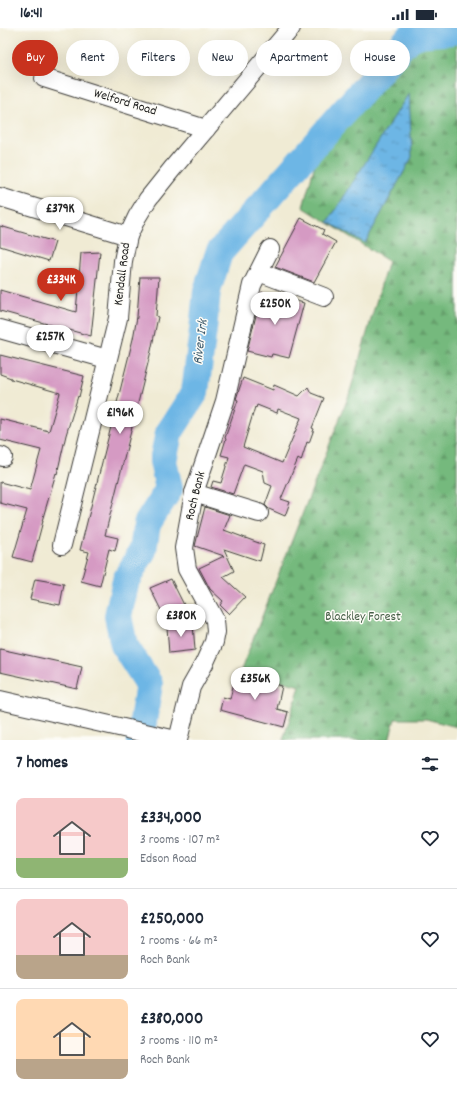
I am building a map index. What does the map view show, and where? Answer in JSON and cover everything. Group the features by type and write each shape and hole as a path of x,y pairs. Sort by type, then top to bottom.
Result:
{"street":[{"name":"Kendall Road","path":"62,545 118,318 123,261 128,236 148,199 291,28"},
{"name":"Welford Road","path":"44,78 206,129"},
{"path":"0,198 128,236"},
{"name":"Roch Bank","path":"177,740 191,687 214,642 216,632 215,620 187,569 184,548 194,493 225,401 252,285 270,249"},
{"path":"259,272 324,297"},
{"path":"0,330 107,359"},
{"path":"194,493 259,513"},
{"path":"0,700 177,740"}],"green space":[{"name":"Blackley Forest","path":"457,39 457,727 426,719 395,719 389,740 283,740 300,686 241,670 349,395 388,261 303,207 317,157 367,97 387,76 410,76 410,52 419,43"}],"water":[{"path":"409,93 412,157 365,243 328,222"}],"building":[{"path":"301,218 324,230 322,234 336,242 314,282 275,267"},
{"path":"0,226 55,242 49,261 0,246"},
{"path":"100,252 91,336 0,311 0,290 76,312 81,253"},
{"path":"140,277 159,277 156,316 158,317 151,351 105,535 118,538 115,551 109,549 100,586 81,581 89,552 80,550 133,339 137,317"},
{"path":"262,292 304,303 289,358 272,354 271,357 247,351"},
{"path":"0,355 84,376 79,397 78,396 66,435 57,474 56,473 42,521 32,562 13,557 27,510 0,503 0,482 30,490 41,450 0,440 0,419 49,431 60,393 11,379 0,374"},
{"path":"243,378 273,390 274,385 299,396 308,387 311,393 324,398 312,428 314,429 309,443 307,442 301,461 298,459 281,499 290,502 285,516 269,509 265,505 272,486 265,483 263,471 244,464 233,494 211,487 213,481 221,483 229,457 221,455 238,400 236,399","holes":["257,405 277,413 278,409 301,418 282,463 243,447 255,407 256,408"]},
{"path":"205,507 230,515 224,530 264,545 260,561 224,549 234,571 223,577 245,597 229,614 220,605 223,601 210,589 199,568 224,556 195,546"},
{"path":"35,579 64,584 60,605 30,599"},
{"path":"171,579 184,605 163,614 150,588"},
{"path":"193,624 195,650 169,653 167,627"},
{"path":"0,649 82,667 77,689 0,672"},
{"path":"236,674 282,686 277,709 288,712 284,727 220,710 223,697 230,699"}],"waterway":[{"name":"River Irk","path":"140,740 149,684 124,645 118,616 126,580 143,550 147,524 169,489 163,461 169,433 195,392 207,291 219,253 407,40 418,34 457,30"}]}
